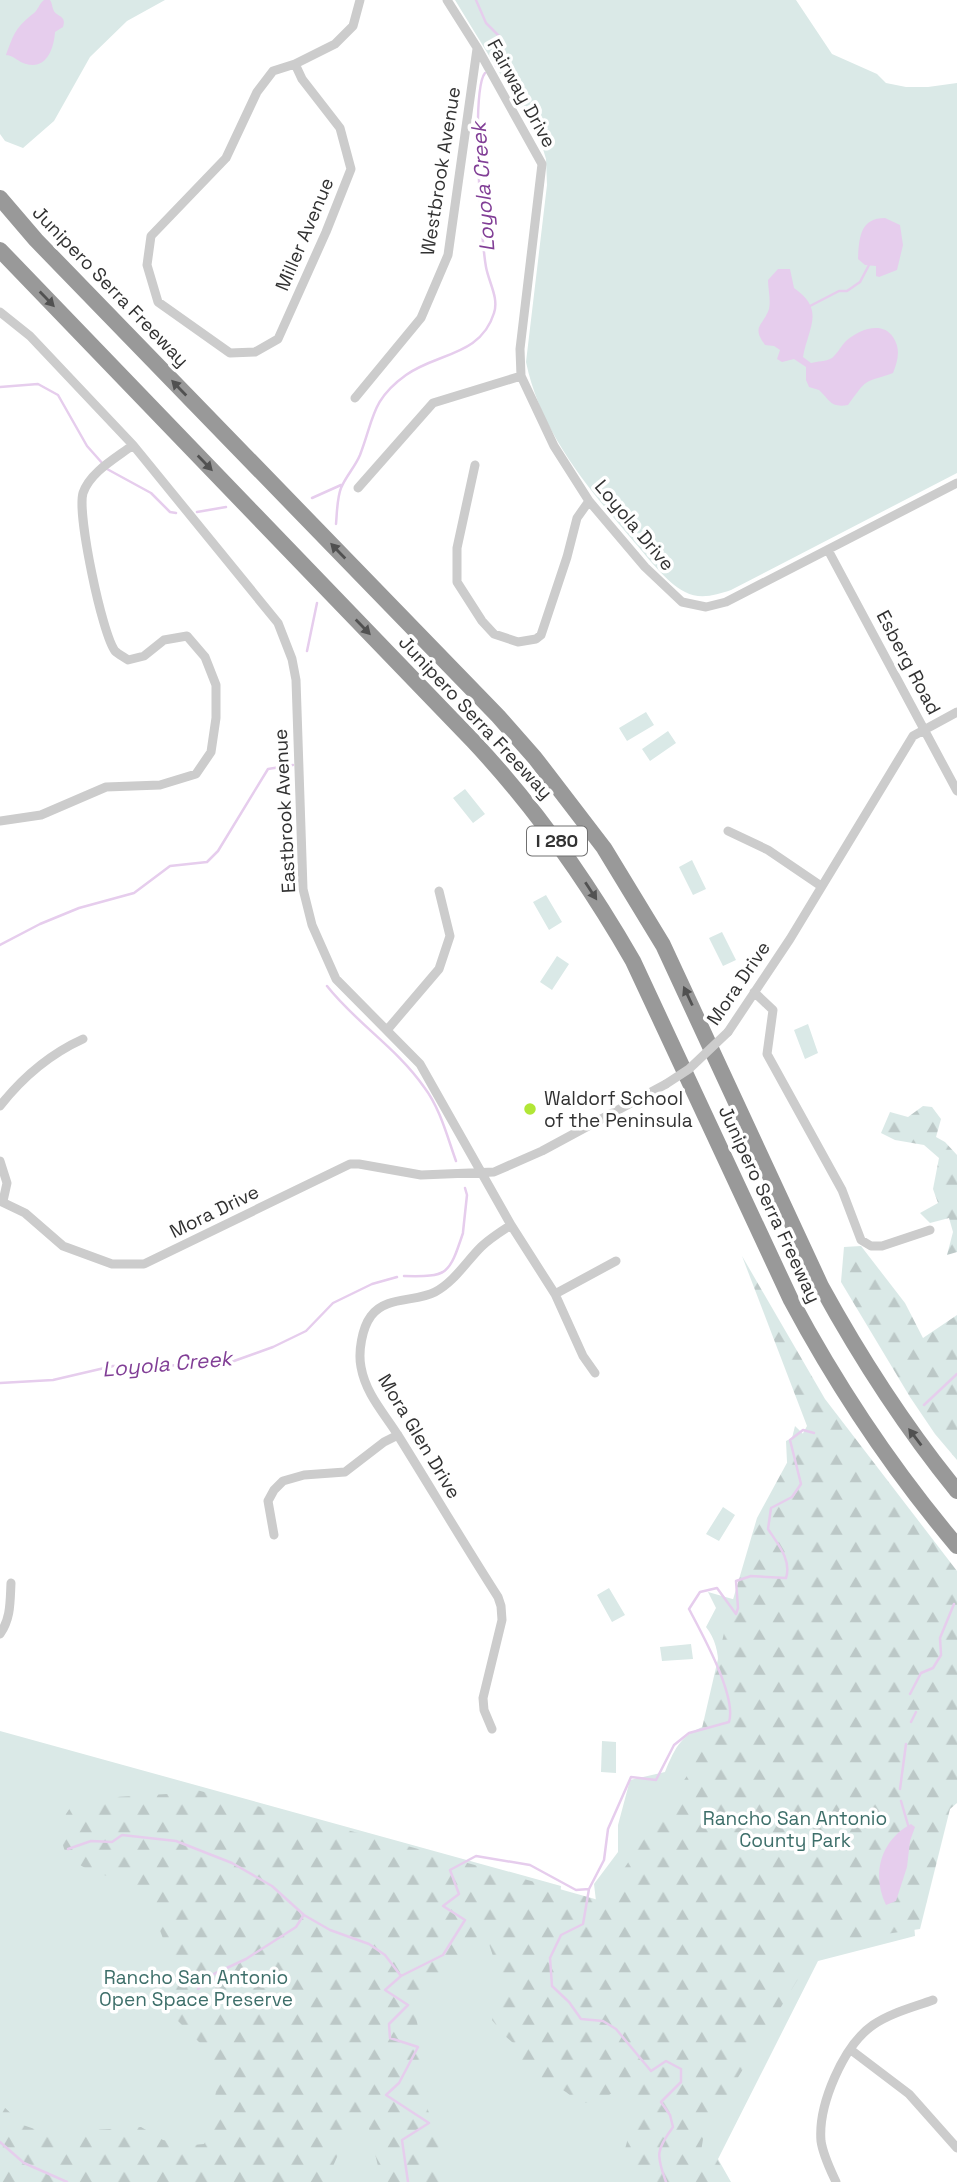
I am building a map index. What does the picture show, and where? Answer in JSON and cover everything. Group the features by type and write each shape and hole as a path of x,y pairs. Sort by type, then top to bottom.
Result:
{"highway":[{"name":"Junipero Serra Freeway","path":"0,198 36,240 498,716 571,803 635,895 663,945 821,1286 849,1337 906,1426 957,1491"},
{"name":"Junipero Serra Freeway","path":"0,250 473,741 544,822 597,900 633,961 791,1300 820,1354 912,1493 957,1546"}],"street":[{"path":"295,64 334,44 353,26 360,0"},
{"name":"Fairway Drive","path":"447,0 478,49 542,164 520,349 521,376"},
{"name":"Westbrook Avenue","path":"355,398 421,318 448,255 478,49"},
{"name":"Miller Avenue","path":"295,64 302,79 340,128 351,169 278,339 254,352 230,353 158,302 147,265 151,236 226,158 257,92 273,71 295,64"},
{"name":"Eastbrook Avenue","path":"0,312 30,336 133,445 278,622 292,659 296,680 303,889 312,925 336,979 420,1064 511,1225 555,1294 583,1356 595,1373"},
{"path":"358,488 433,403 521,376"},
{"name":"Loyola Drive","path":"521,376 554,446 589,501 645,567 673,595 694,606 706,607 726,602 957,483"},
{"path":"0,821 41,815 106,787 160,785 196,774 211,752 216,718 216,685 205,657 187,636 164,639 144,656 128,660 116,651 109,636 93,578 81,517 83,493 94,475 133,445"},
{"path":"475,465 457,548 457,582 487,628 506,639 527,642 541,635 567,557 577,517 589,501"},
{"name":"Esberg Road","path":"828,550 957,791"},
{"name":"Mora Drive","path":"1,1201 25,1213 63,1246 111,1264 144,1264 350,1164 421,1175 481,1173 501,1170 542,1151 666,1084 689,1069 728,1032 745,1009 912,736 957,712"},
{"path":"728,831 768,850 821,886"},
{"path":"387,1030 439,969 450,936 439,891"},
{"path":"754,992 774,1010 767,1054 842,1190 861,1240 871,1246 882,1246 930,1230"},
{"path":"0,1106 16,1085 62,1048 83,1039"},
{"path":"0,1160 7,1183 1,1201"},
{"name":"Mora Glen Drive","path":"492,1729 484,1710 483,1698 502,1620 502,1606 398,1435 372,1398 360,1366 363,1337 370,1317 378,1309 389,1303 426,1296 444,1287 482,1246 511,1225"},
{"path":"555,1294 616,1261"},
{"path":"274,1535 268,1501 283,1481 303,1475 345,1472 384,1442 398,1435"},
{"path":"0,1634 10,1610 11,1583"},
{"path":"836,2182 823,2152 821,2120 835,2078 851,2050 875,2023 933,2000"},
{"path":"851,2050 909,2094 957,2148"}],"green space":[{"path":"0,0 165,0 127,21 90,57 54,121 23,148 5,141 0,134"},
{"path":"455,0 796,0 832,54 877,74 886,83 928,87 957,83 957,473 731,590 696,596 678,588 665,576 584,481 555,437 533,388 526,362 547,185 546,159 540,139"},
{"path":"646,712 654,725 627,741 619,728"},
{"path":"668,731 676,743 650,761 642,749"},
{"path":"465,789 485,814 473,823 453,798"},
{"path":"692,860 706,889 693,895 679,867"},
{"path":"546,895 562,922 549,930 533,902"},
{"path":"722,932 736,960 723,966 709,938"},
{"path":"557,956 569,964 552,990 540,982"},
{"path":"808,1024 818,1053 805,1059 794,1030"},
{"path":"923,1106 932,1107 941,1119 936,1137 957,1155 957,1252 947,1255 953,1232 949,1218 930,1223 920,1213 938,1203 933,1189 939,1158 924,1145 895,1140 881,1133 890,1112 908,1117"},
{"path":"861,1246 905,1303 923,1338 957,1315 957,1460 910,1397 841,1282 844,1247"},
{"name":"Rancho San Antonio County Park","path":"742,1256 825,1399 957,1571 957,1803 950,1809 920,1929 838,1941 806,1966 704,2133 700,2158 717,2159 730,2182 642,2182 625,2149 632,2121 630,2093 620,2087 605,2098 581,2104 520,2065 520,2049 492,2020 503,1986 487,1938 478,1937 471,1940 456,1962 421,1996 416,2017 425,2062 425,2101 439,2143 444,2182 377,2182 378,2166 368,2125 359,2123 349,2130 326,2182 0,2182 0,2103 23,2125 46,2133 141,2127 163,2140 193,2145 204,2144 209,2135 218,2078 201,2044 174,2017 172,2002 177,1976 158,1925 154,1906 140,1890 128,1882 90,1871 67,1857 59,1834 66,1814 72,1805 82,1799 167,1794 173,1791 174,1784 602,1901 693,1767 727,1620 757,1518 807,1426"},
{"name":"Rancho San Antonio Open Space Preserve","path":"795,1426 881,1510 957,1705 914,1924 915,1936 818,1961 718,2159 731,2182 0,2182 0,1731 561,1886 557,1930 596,1901 594,1884 618,1852 618,1825 630,1780 665,1772 686,1736 710,1724 717,1687 718,1662 717,1649 706,1627 716,1608 708,1592 743,1602 794,1480 787,1462 786,1441 792,1438"},
{"path":"723,1507 735,1515 719,1541 706,1534"},
{"path":"609,1588 625,1615 612,1622 597,1595"},
{"path":"691,1644 693,1659 662,1661 660,1647"},
{"path":"602,1741 616,1742 616,1773 601,1772"}],"shaded area":[{"path":"44,0 50,0 54,12 64,20 63,27 55,32 48,57 33,65 6,55 16,31"},
{"path":"885,218 900,225 903,245 897,270 879,277 876,276 876,266 865,265 858,259 859,244 862,231 870,221"},
{"path":"778,269 790,269 794,288 810,304 811,328 803,357 811,363 829,359 857,333 883,329 893,337 898,350 893,373 866,383 848,405 837,405 819,390 809,387 806,367 794,359 782,362 777,359 780,350 765,345 759,330 769,309 768,280"},
{"path":"911,1824 915,1827 910,1841 907,1867 896,1901 886,1905 879,1882 882,1859 892,1839"}],"waterway":[{"name":"Loyola Creek","path":"476,0 486,23 501,38 496,66"},
{"name":"Loyola Creek","path":"336,524 341,488 358,459 375,411 386,393 406,375 468,346 479,338 494,313 494,296 484,252 478,166 479,107 485,73"},
{"path":"810,306 839,291 847,291 860,282 869,265"},
{"path":"0,387 38,384 58,395 87,446 103,464"},
{"path":"107,469 151,493 170,512 176,513"},
{"path":"312,498 341,485"},
{"path":"197,512 226,507"},
{"name":"Loyola Creek","path":"307,651 317,603"},
{"path":"0,945 79,908 134,893 170,866 207,862 218,851 268,769 293,765"},
{"name":"Loyola Creek","path":"327,986 402,1060 430,1095 456,1161"},
{"name":"Loyola Creek","path":"463,1232 467,1195 465,1188"},
{"name":"Loyola Creek","path":"404,1276 430,1276 445,1271 454,1258 463,1233"},
{"name":"Loyola Creek","path":"0,1383 53,1380 113,1366 203,1365 234,1361 306,1331 333,1303 372,1284 397,1277"},
{"path":"924,1405 957,1374"},
{"path":"666,2182 659,2153 673,2127 670,2115 661,2102 681,2082 681,2069 666,2061 651,2071 616,2029 603,2021 581,2019 569,2002 552,1986 550,1958 561,1935 583,1924 589,1889 604,1860 608,1829 631,1777 656,1780 674,1745 689,1733 729,1722 728,1697 723,1681 689,1609 700,1592 717,1588 736,1614 736,1581 751,1576 786,1578 785,1558 768,1529 771,1508 792,1497 801,1484 790,1440 803,1430 814,1433"},
{"path":"910,1694 921,1673 933,1668 941,1655 940,1638 954,1604"},
{"path":"911,1722 916,1712"},
{"path":"900,1789 906,1744"},
{"path":"901,1801 908,1825"},
{"path":"68,1849 91,1841 112,1842 122,1835 176,1841 232,1863 272,1886 304,1915 330,1930 369,1944 385,1955 401,1976"},
{"path":"408,2182 402,2140 429,2123 386,2095 399,2083 418,2047 390,2038 389,2024 408,2005 385,1990 401,1976 443,1955 465,1920 443,1906 459,1894 450,1870 476,1856 530,1865 576,1890 589,1889"},
{"path":"198,1989 214,1974 246,1959 296,1927 303,1916"},
{"path":"0,2142 24,2163 67,2182"}],"place":[{"name":"Waldorf School of the Peninsula","path":"530,1109"}]}
